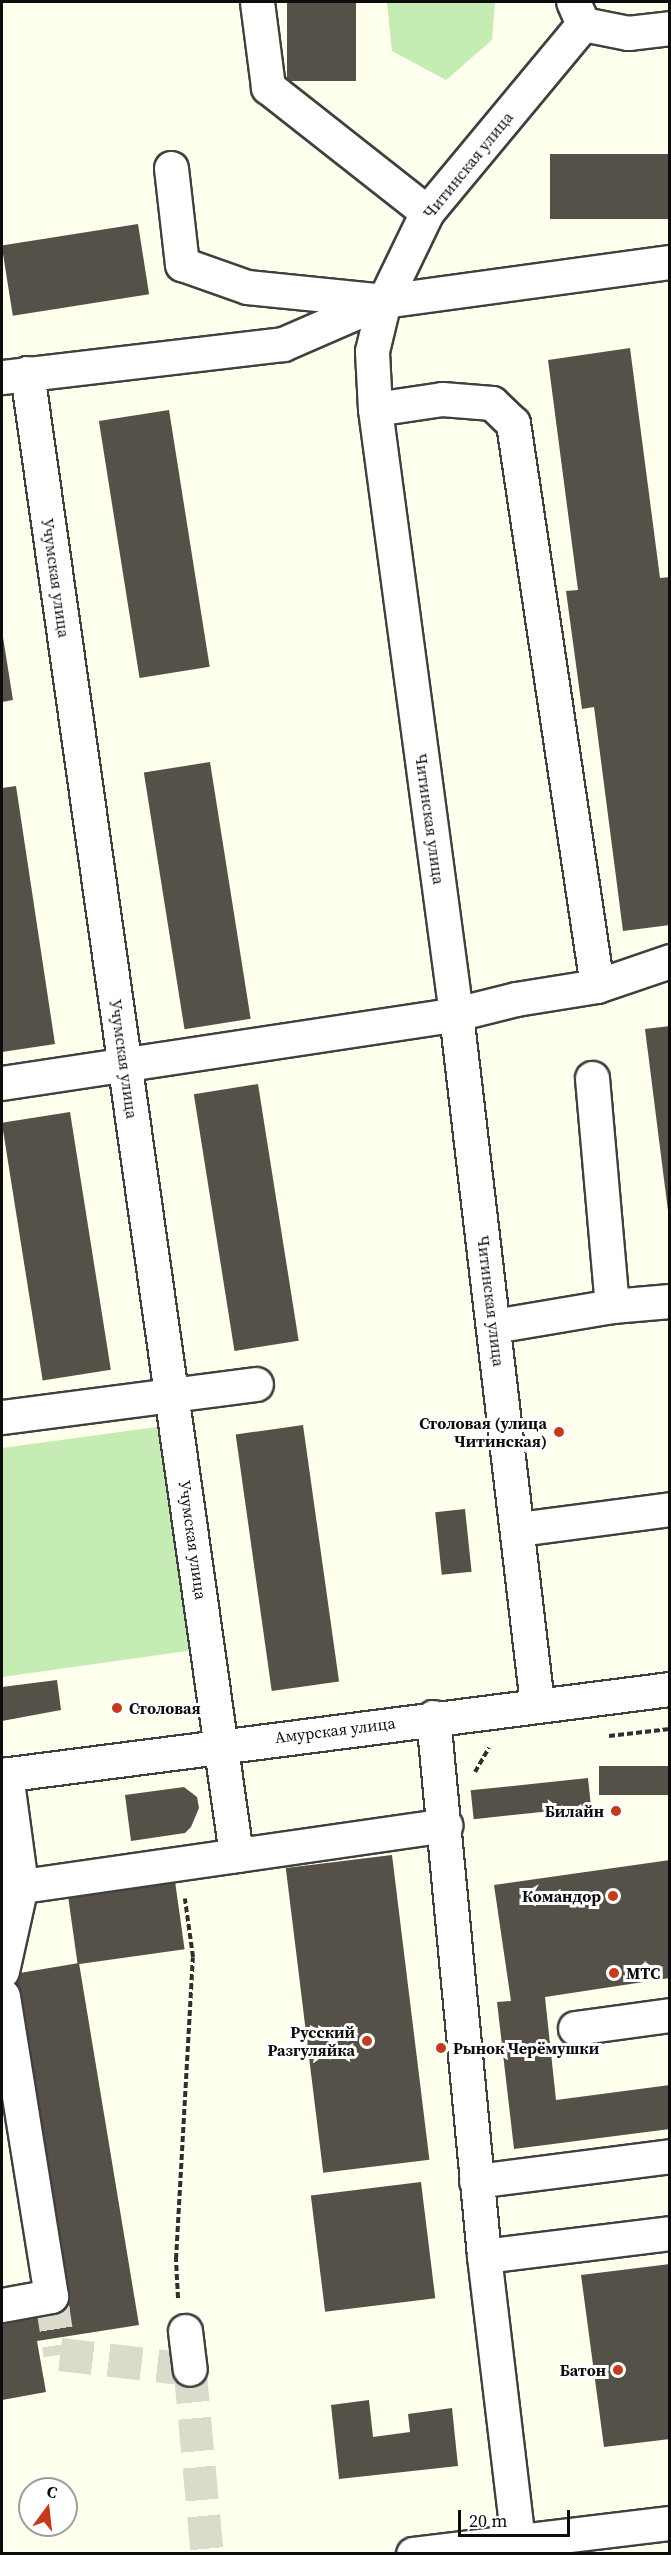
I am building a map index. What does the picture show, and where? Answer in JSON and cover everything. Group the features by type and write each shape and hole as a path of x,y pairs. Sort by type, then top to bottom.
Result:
{"street":[{"path":"257,2 268,87 427,212"},
{"path":"578,13 628,33 669,28"},
{"name":"Читинская улица","path":"537,1704 519,1529 456,1014 375,409 372,351 384,301 427,212 578,13"},
{"path":"171,168 182,264 247,287 384,301 669,262"},
{"path":"14,375 283,344 384,301"},
{"name":"Учумская улица","path":"14,375 126,1066 236,1855"},
{"path":"375,409 442,399 492,403 513,423 597,986"},
{"path":"2,1083 126,1066 456,1014 516,999 597,986 669,961"},
{"path":"592,1078 612,1306"},
{"path":"494,1326 612,1306 669,1301"},
{"path":"2,1417 256,1384"},
{"path":"519,1529 669,1509"},
{"name":"Амурская улица","path":"4,1774 434,1717 669,1689"},
{"path":"434,1717 476,2181 518,2540"},
{"path":"2,2304 51,2296 2,1984 11,1887 4,1774"},
{"path":"11,1887 445,1825"},
{"path":"575,2028 669,2015"},
{"path":"476,2181 669,2156"},
{"path":"484,2256 669,2234"},
{"path":"185,2331 190,2369"},
{"path":"413,2553 669,2523"}],"path":[{"path":"179,1862 193,1957 176,2259 177,2290 185,2331"}],"green space":[{"path":"387,2 495,2 492,40 446,80 392,51"},
{"path":"164,1426 194,1650 2,1677 2,1448"}],"building":[{"path":"287,2 356,2 356,81 287,81"},
{"path":"550,154 670,154 670,219 550,219"},
{"path":"138,224 149,294 13,316 2,246"},
{"path":"630,348 660,578 670,577 670,925 623,931 594,707 582,709 566,591 578,590 548,360"},
{"path":"169,410 210,667 140,678 99,421"},
{"path":"2,631 13,700 2,702"},
{"path":"210,762 251,1019 184,1029 144,772"},
{"path":"16,786 55,1044 2,1052 2,788"},
{"path":"670,1026 670,1211 668,1211 645,1029"},
{"path":"258,1084 299,1341 234,1351 194,1094"},
{"path":"70,1112 111,1370 43,1381 2,1123"},
{"path":"303,1425 339,1681 272,1691 236,1434"},
{"path":"465,1509 472,1572 442,1575 435,1512"},
{"path":"57,1680 61,1710 2,1721 2,1687"},
{"path":"599,1766 670,1766 670,1795 599,1795"},
{"path":"588,1778 591,1807 474,1819 471,1790"},
{"path":"184,1787 197,1797 199,1808 191,1827 185,1833 131,1841 125,1795"},
{"path":"392,1855 429,2160 323,2173 286,1868"},
{"path":"670,1860 670,1978 545,1997 556,2100 670,2085 670,2129 514,2149 497,2002 511,2001 494,1885"},
{"path":"174,1874 185,1949 78,1964 67,1889"},
{"path":"79,1963 139,2325 37,2341 46,2392 2,2400 2,2322 70,2311 18,1994 2,1976"},
{"path":"421,2182 435,2298 325,2312 311,2196"},
{"path":"670,2264 670,2439 604,2447 581,2275"},
{"path":"369,2400 373,2437 410,2432 408,2414 452,2408 458,2466 339,2479 331,2405"}],"tunnel":[{"path":"51,2296 60,2354 190,2369 207,2554"}],"place":[{"name":"Столовая (улица Читинская)","path":"559,1432"},
{"name":"Столовая","path":"117,1708"},
{"name":"Билайн","path":"616,1811"},
{"name":"Командор","path":"613,1896"},
{"name":"МТС","path":"614,1973"},
{"name":"Русский Разгуляйка","path":"367,2041"},
{"name":"Рынок Черёмушки","path":"441,2048"},
{"name":"Батон","path":"618,2370"}]}
